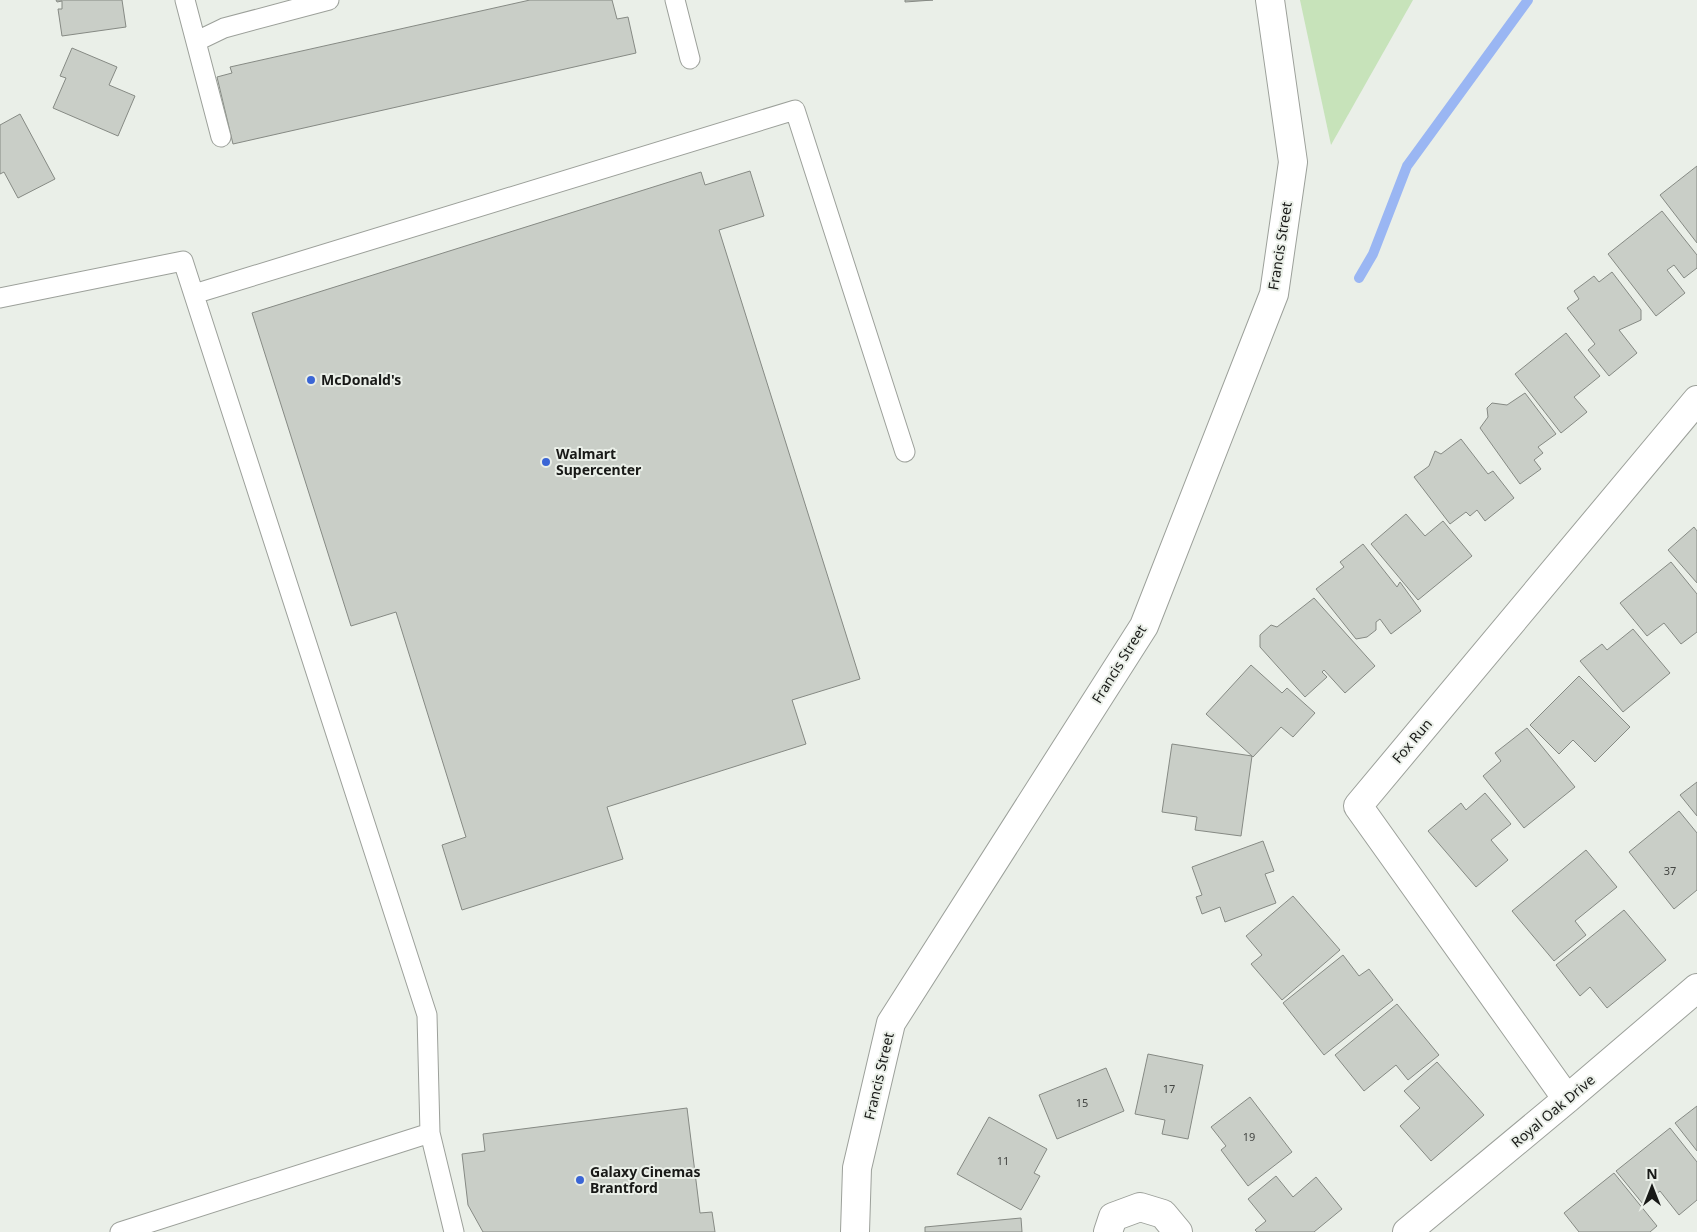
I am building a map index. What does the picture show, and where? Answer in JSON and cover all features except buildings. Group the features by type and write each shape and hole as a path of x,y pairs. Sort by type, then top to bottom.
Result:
{"street":[{"name":"Francis Street","path":"855,1232 857,1168 891,1023 1144,626 1274,294 1294,162 1270,0"},
{"name":"Fox Run","path":"1567,1099 1358,806 1697,400"},
{"name":"Royal Oak Drive","path":"1407,1232 1697,988"},
{"path":"1108,1232 1113,1217 1140,1207 1163,1214 1178,1232"}],"lane":[{"path":"185,0 221,137"},
{"path":"197,41 224,28 299,4 329,0"},
{"path":"675,0 690,59"},
{"path":"194,294 796,110 905,452"},
{"path":"0,298 183,262 427,1014 430,1133 454,1232"},
{"path":"120,1232 430,1133"}],"green space":[{"path":"1300,0 1413,0 1331,145"}],"waterway":[{"path":"1359,278 1373,254 1407,166 1528,0"}],"place":[{"name":"McDonald's","path":"311,380"},
{"name":"Walmart Supercenter","path":"546,462"},
{"name":"Galaxy Cinemas Brantford","path":"580,1180"}]}
